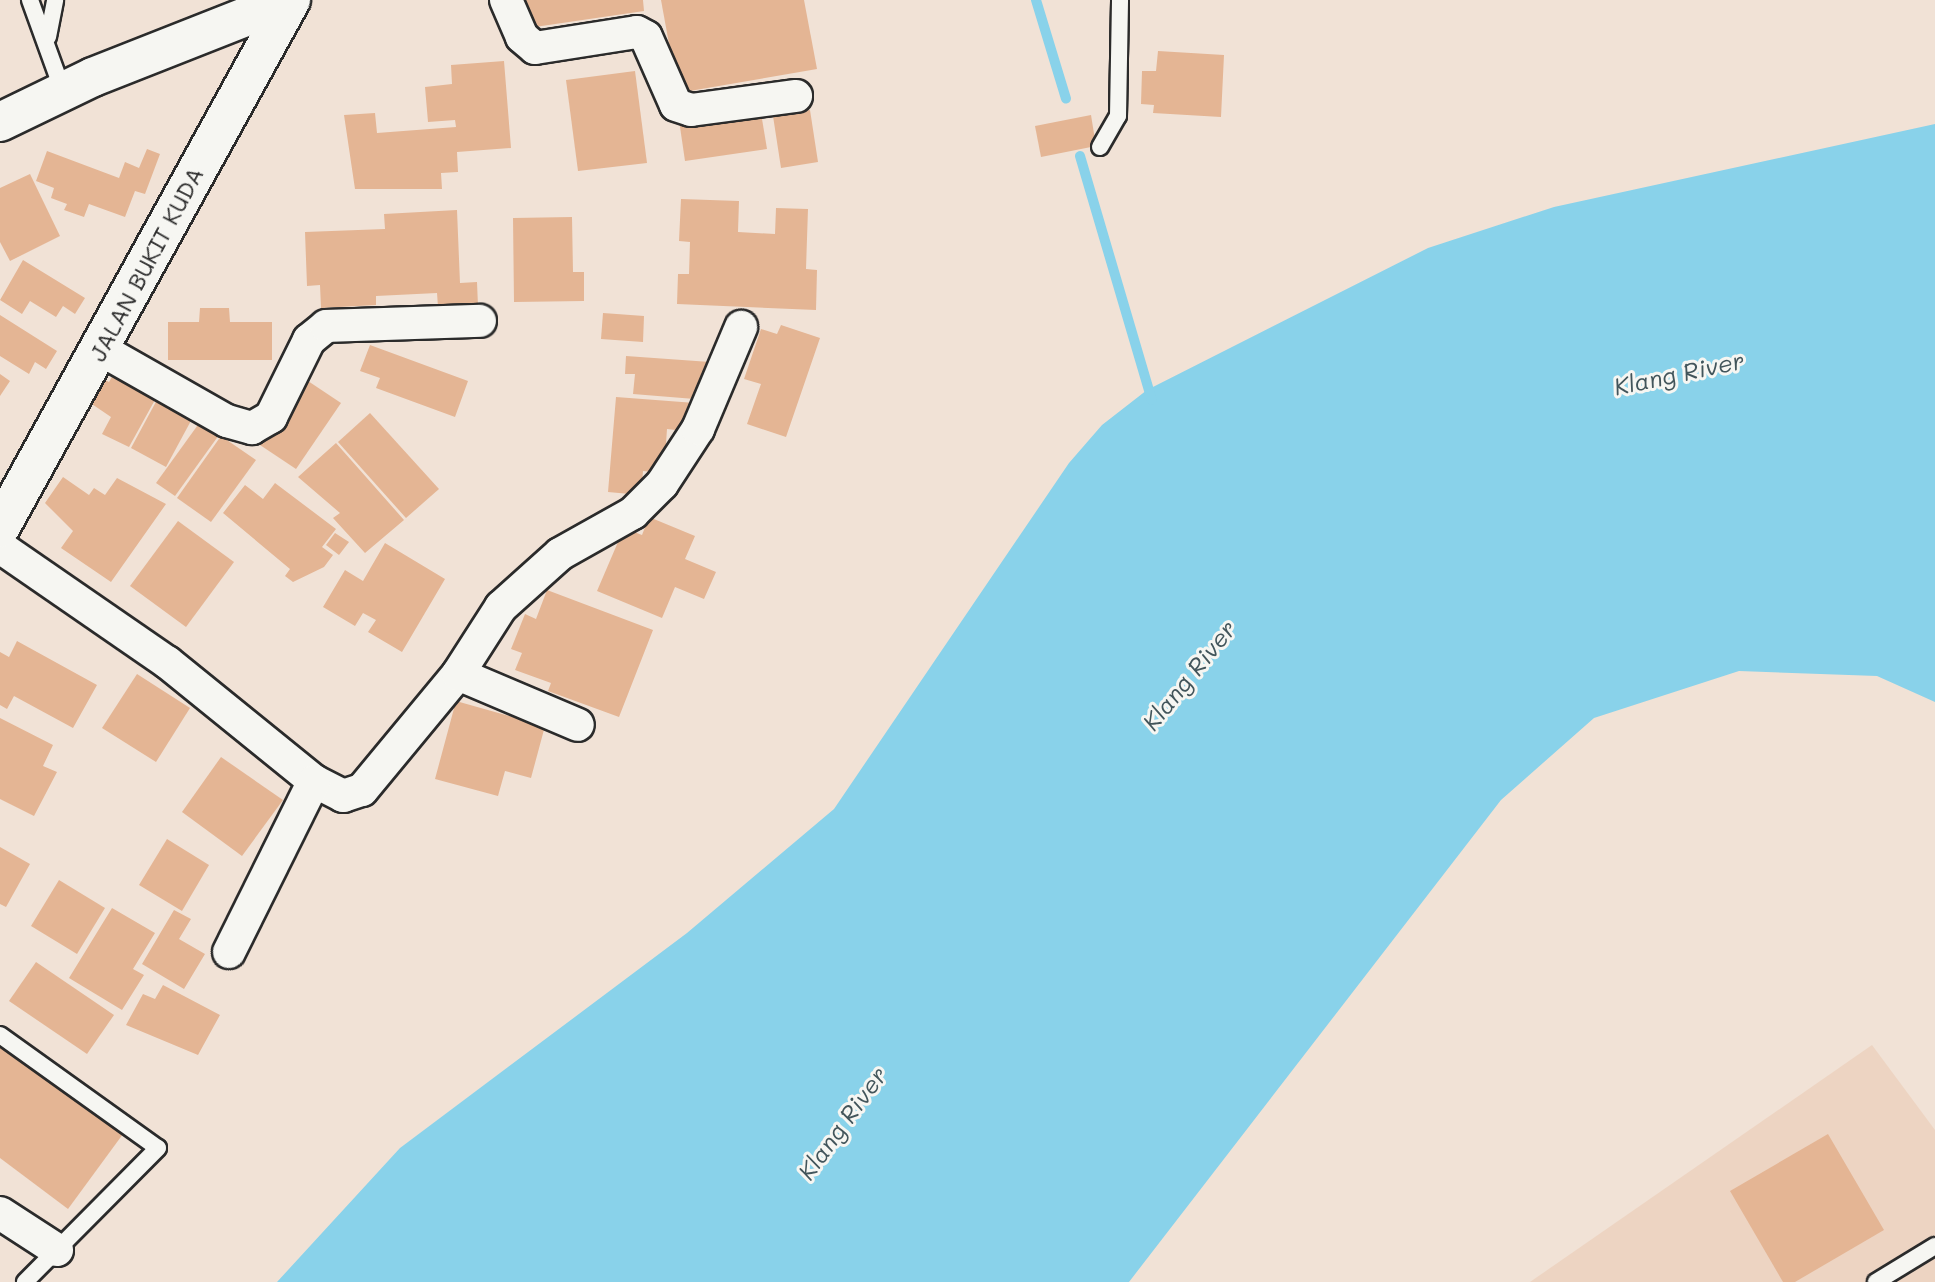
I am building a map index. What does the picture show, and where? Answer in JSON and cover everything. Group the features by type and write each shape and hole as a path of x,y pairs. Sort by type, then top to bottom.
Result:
{"street":[{"path":"0,122 78,84 225,0"},
{"path":"78,84 290,0"},
{"name":"JALAN BUKIT KUDA","path":"0,528 290,0"},
{"path":"506,0 522,37 536,48 637,32 646,37 676,105 691,110 796,96"},
{"path":"149,56 200,51 221,57 234,100"},
{"path":"100,349 227,421 252,428 271,417 309,340 326,326 480,321"},
{"path":"0,547 167,662 314,781 343,796 362,790 458,674 501,607 560,554 634,513 662,484 698,429 741,327"},
{"path":"458,674 578,725"},
{"path":"229,952 314,781"},
{"path":"0,1213 57,1250"}],"lane":[{"path":"30,0 48,37 78,84"},
{"path":"48,37 55,0"},
{"path":"1100,147 1118,116 1120,0"},
{"path":"0,1035 158,1148 25,1282"},
{"path":"1876,1282 1935,1246"}],"shaded area":[{"path":"1872,1045 1935,1130 1935,1282 1530,1282"}],"water":[{"name":"Klang River","path":"1935,124 1935,702 1877,676 1739,671 1594,718 1501,800 1129,1282 277,1282 400,1148 687,933 834,809 1069,463 1102,425 1147,390 1428,248 1554,207"}],"building":[{"path":"524,0 643,0 644,11 528,28"},
{"path":"661,0 804,0 817,69 678,93"},
{"path":"1158,51 1224,55 1221,117 1153,113 1154,105 1141,104 1142,71 1156,71"},
{"path":"504,61 511,148 457,152 458,172 441,173 442,189 355,189 344,115 375,113 377,133 456,127 455,120 428,122 425,87 452,84 451,65"},
{"path":"635,71 647,163 578,171 566,80"},
{"path":"760,107 767,149 685,161 679,120"},
{"path":"810,110 818,162 781,168 773,116"},
{"path":"1091,115 1096,146 1041,157 1035,126"},
{"path":"147,149 160,154 145,194 135,191 125,217 89,204 84,217 64,210 67,204 51,198 54,188 36,181 47,151 119,178 125,162 139,168"},
{"path":"30,174 60,236 10,261 0,242 0,188"},
{"path":"681,199 739,201 738,232 775,234 776,208 808,209 806,269 817,270 816,310 677,304 678,274 689,274 690,242 679,241"},
{"path":"457,210 460,283 477,282 478,306 438,307 437,293 376,296 376,305 321,308 320,285 307,286 305,232 385,229 384,214"},
{"path":"572,217 573,272 584,272 584,301 514,302 513,218"},
{"path":"23,260 85,298 75,314 63,306 56,317 30,301 22,314 0,300"},
{"path":"200,308 229,308 230,322 272,322 272,360 168,360 168,322 199,322"},
{"path":"603,313 644,316 643,342 601,339"},
{"path":"0,315 57,351 46,369 35,362 29,374 0,356"},
{"path":"781,325 820,338 786,437 747,424 761,384 744,379 761,329 777,334"},
{"path":"370,345 468,381 455,417 376,388 380,378 360,371"},
{"path":"626,356 710,362 707,400 633,394 635,374 625,374"},
{"path":"0,374 10,381 0,396"},
{"path":"96,375 109,382 113,375 156,398 129,447 102,434 111,417 83,398"},
{"path":"302,377 341,403 296,469 257,443"},
{"path":"616,397 695,403 693,432 667,429 664,473 643,471 641,495 608,492"},
{"path":"158,398 193,417 166,467 131,448"},
{"path":"370,413 439,489 406,518 338,442"},
{"path":"200,422 219,435 175,496 156,483"},
{"path":"221,436 256,460 211,522 177,498"},
{"path":"336,443 404,520 365,553 333,518 340,513 298,477"},
{"path":"63,477 89,495 94,488 105,495 117,478 166,504 111,582 61,548 73,531 45,503"},
{"path":"275,483 336,529 322,547 333,555 324,567 293,582 285,576 290,569 223,513 245,485 263,499"},
{"path":"649,517 695,536 685,559 716,572 704,599 675,587 662,618 597,591 624,528 642,535"},
{"path":"178,521 234,562 186,627 130,586"},
{"path":"335,533 349,542 339,555 326,545"},
{"path":"385,543 445,579 402,652 368,632 376,620 363,613 355,626 323,607 345,570 363,581"},
{"path":"547,590 653,630 619,717 548,691 551,683 515,670 522,653 511,649 525,614 536,619"},
{"path":"17,641 97,685 73,728 14,696 7,709 0,705 0,652 9,657"},
{"path":"137,674 190,708 156,762 102,728"},
{"path":"456,701 545,726 531,778 505,771 498,796 435,779"},
{"path":"0,718 53,745 43,766 57,772 34,816 0,799"},
{"path":"221,757 283,800 242,856 182,812"},
{"path":"167,839 209,865 182,911 139,885"},
{"path":"0,847 30,864 6,907 0,904"},
{"path":"59,880 105,908 77,954 31,926"},
{"path":"112,908 155,933 133,969 144,975 122,1010 69,978"},
{"path":"174,910 191,919 179,939 205,954 184,989 142,964"},
{"path":"36,962 114,1015 87,1054 9,1001"},
{"path":"163,985 220,1015 198,1055 126,1025 143,994 155,999"},
{"path":"0,1044 123,1134 68,1209 0,1158"},
{"path":"1828,1134 1884,1230 1795,1282 1783,1282 1730,1191"}],"waterway":[{"path":"1036,0 1066,99"},
{"path":"1080,156 1152,400"}]}
